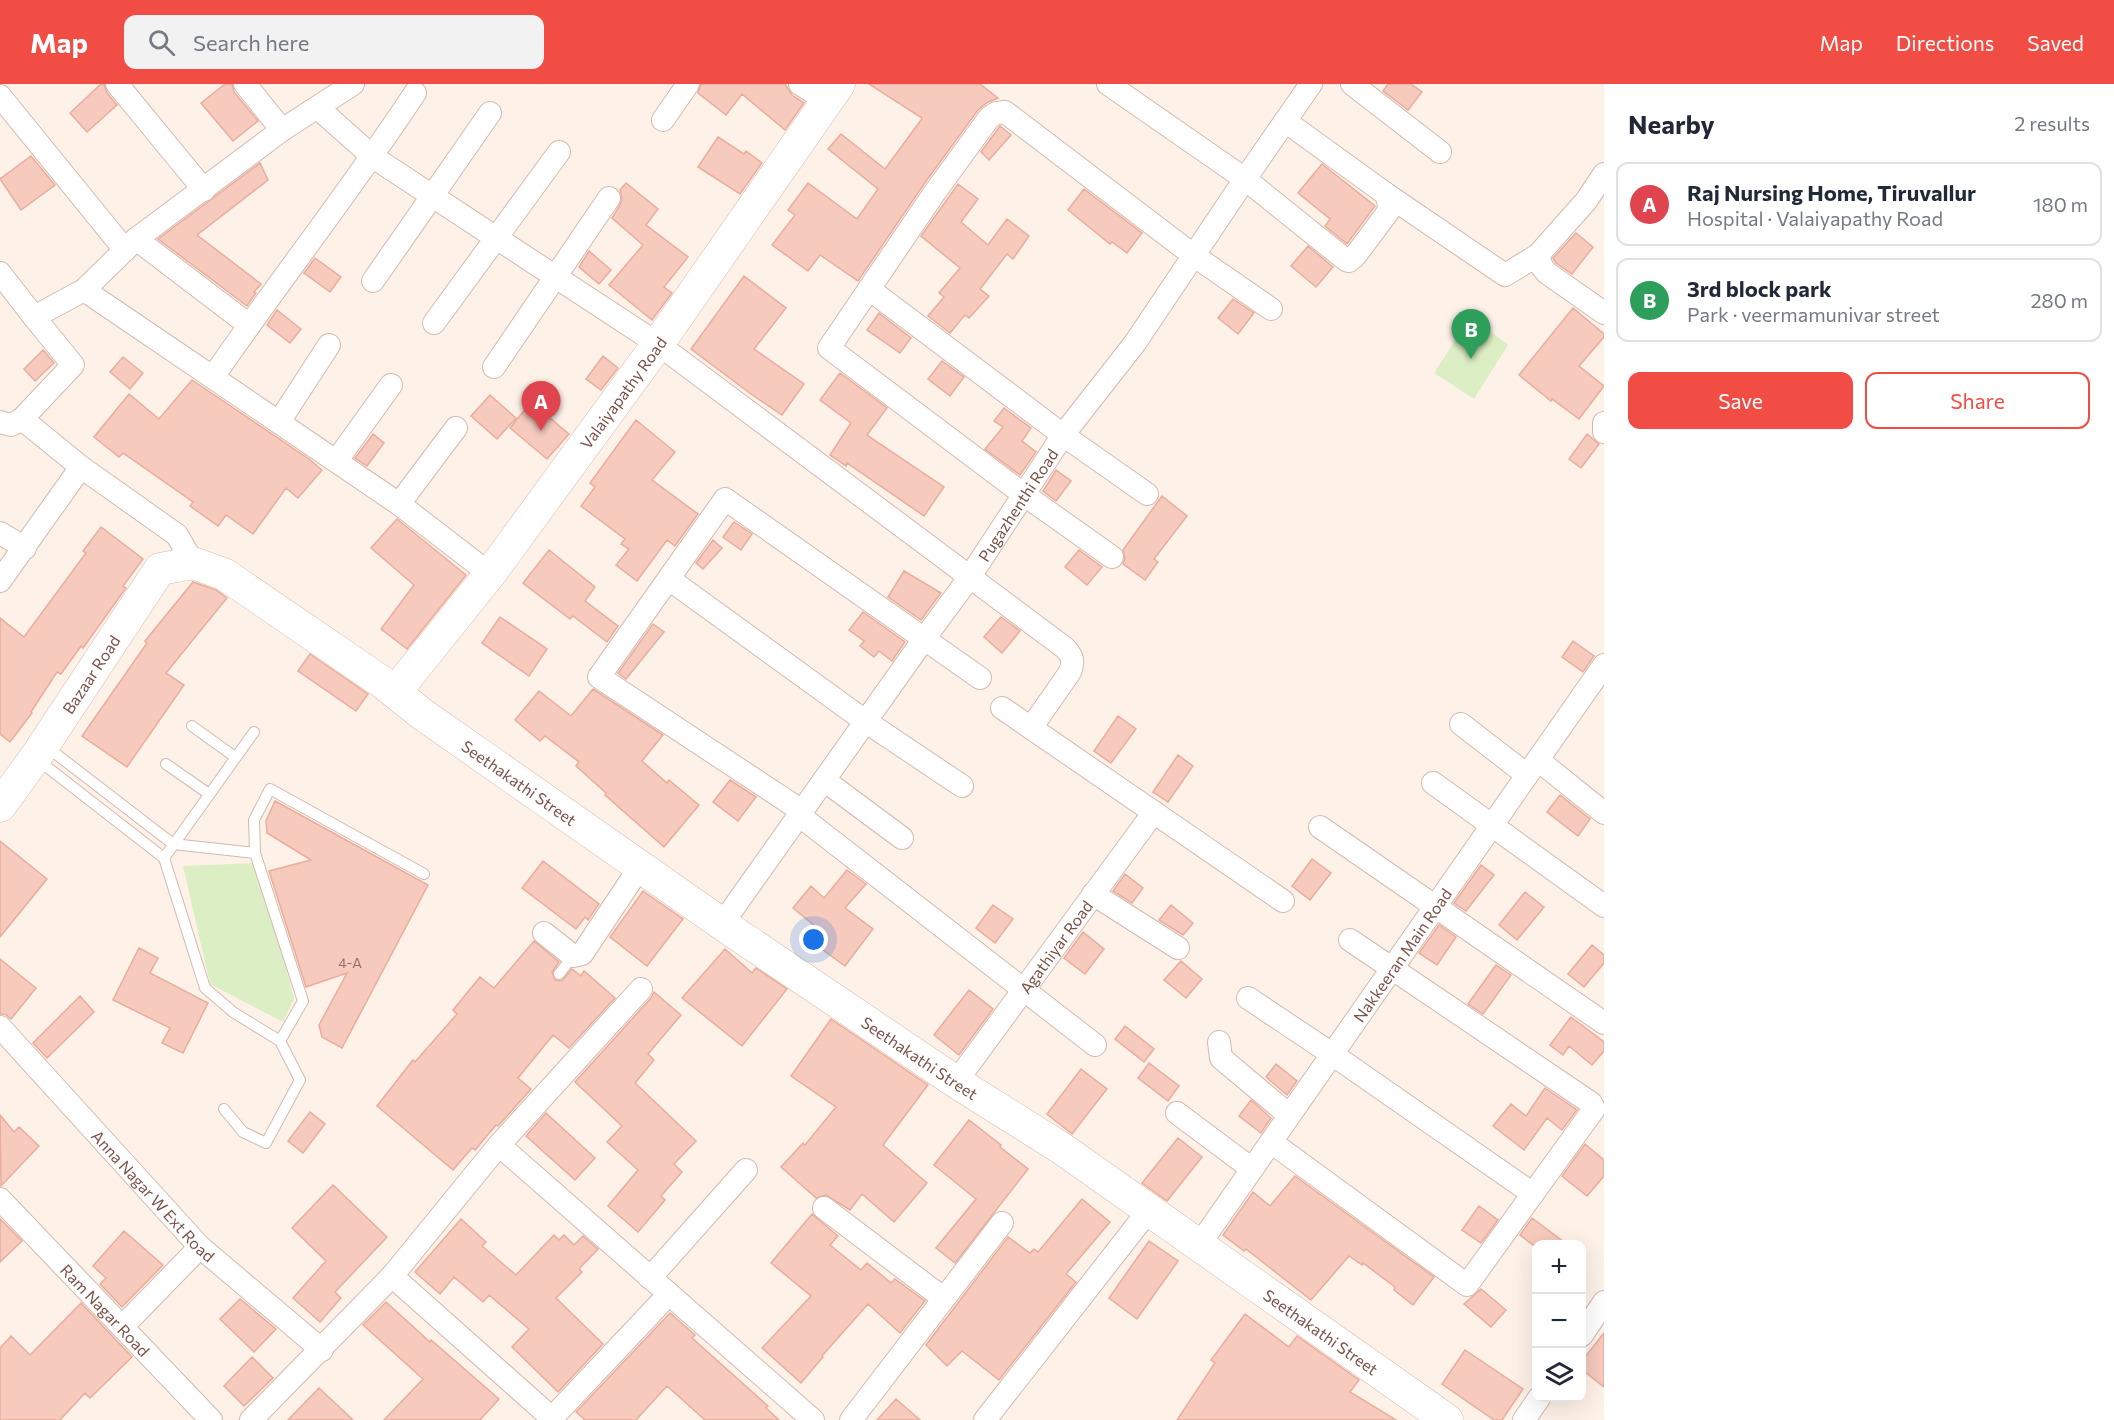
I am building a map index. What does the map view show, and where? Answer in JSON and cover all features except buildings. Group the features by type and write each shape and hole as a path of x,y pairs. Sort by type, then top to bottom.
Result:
{"street":[{"path":"117,84 204,190"},
{"path":"244,84 282,130"},
{"path":"34,317 84,290 131,244 282,130 353,84"},
{"path":"663,120 688,84"},
{"path":"800,84 832,93"},
{"path":"1108,84 1245,179 1346,260 1352,260 1388,212 1389,204 1386,194"},
{"path":"1352,84 1440,152"},
{"name":"Pugazhenthi Road","path":"722,924 969,578 1063,435 1135,343 1285,121 1301,88"},
{"path":"213,377 373,157 416,93"},
{"name":"Valaiyapathy Road","path":"396,692 490,574 658,344 832,93"},
{"path":"0,96 131,244 249,325"},
{"path":"318,108 373,157 658,344 1065,648 1072,656 1073,664 1070,672 1031,728"},
{"path":"1112,557 1023,495 829,348 989,118 996,113 1005,112 1193,255 1271,309"},
{"path":"373,281 490,113"},
{"path":"1285,121 1386,194 1505,275 1538,255 1586,201 1604,174"},
{"path":"434,323 559,152"},
{"path":"494,367 609,198"},
{"path":"1538,255 1547,273 1604,313"},
{"path":"0,273 73,365 11,420 177,535 193,562"},
{"path":"869,289 1063,435 1147,494"},
{"path":"84,290 337,460 490,574"},
{"path":"279,422 329,345"},
{"path":"337,460 390,385"},
{"path":"1604,423 1604,432"},
{"path":"399,504 456,428"},
{"path":"0,580 81,467"},
{"path":"980,678 725,499 599,677 801,814 1095,1045"},
{"path":"0,533 25,548"},
{"name":"Seethakathi Street","path":"193,562 224,574 396,692 422,714 722,924 956,1082 1061,1148 1447,1420"},
{"name":"Bazaar Road","path":"0,806 40,752 160,569 193,562"},
{"path":"669,579 866,721 962,786"},
{"name":"Nakkeeran Main Road","path":"1199,1245 1435,905 1602,670"},
{"path":"1002,708 1283,901"},
{"path":"1461,724 1604,813"},
{"path":"824,780 902,838"},
{"path":"1433,783 1604,906"},
{"name":"Agathiyar Road","path":"956,1082 1154,812"},
{"path":"1320,827 1604,1023"},
{"path":"544,933 566,965 582,954 640,867"},
{"path":"1093,894 1178,948"},
{"path":"1271,1142 1467,1285 1593,1112 1594,1106 1591,1102 1350,940"},
{"path":"251,1420 392,1276 499,1145 642,989"},
{"path":"1248,998 1533,1194"},
{"name":"Anna Nagar W Ext Road","path":"0,1027 200,1247 322,1350"},
{"path":"1219,1042 1221,1058 1289,1115"},
{"path":"1176,1113 1252,1169"},
{"path":"499,1145 813,1420"},
{"path":"650,1278 746,1170"},
{"name":"Ram Nagar Road","path":"0,1199 211,1420"},
{"path":"824,1208 944,1298"},
{"path":"986,1420 1149,1210"},
{"path":"851,1420 1002,1223"},
{"path":"122,1327 200,1247"},
{"path":"392,1276 553,1419 669,1294"},
{"path":"1586,1328 1604,1302"},
{"path":"1524,1420 1536,1402"}],"lane":[{"path":"192,726 235,757"},
{"path":"164,858 254,732"},
{"path":"40,752 173,844 255,853"},
{"path":"40,752 164,858 205,988 232,1012 280,1041 300,1080 266,1143 243,1132 224,1109"},
{"path":"166,764 209,794"},
{"path":"280,1041 303,1001 255,853 254,820 270,789 424,874"}],"green space":[{"path":"1471,316 1508,345 1474,399 1434,373"},
{"path":"259,863 294,999 283,1022 210,984 183,866"}],"place":[{"name":"3rd block park","path":"1471,359"},
{"name":"Raj Nursing Home, Tiruvallur","path":"541,431"}]}
